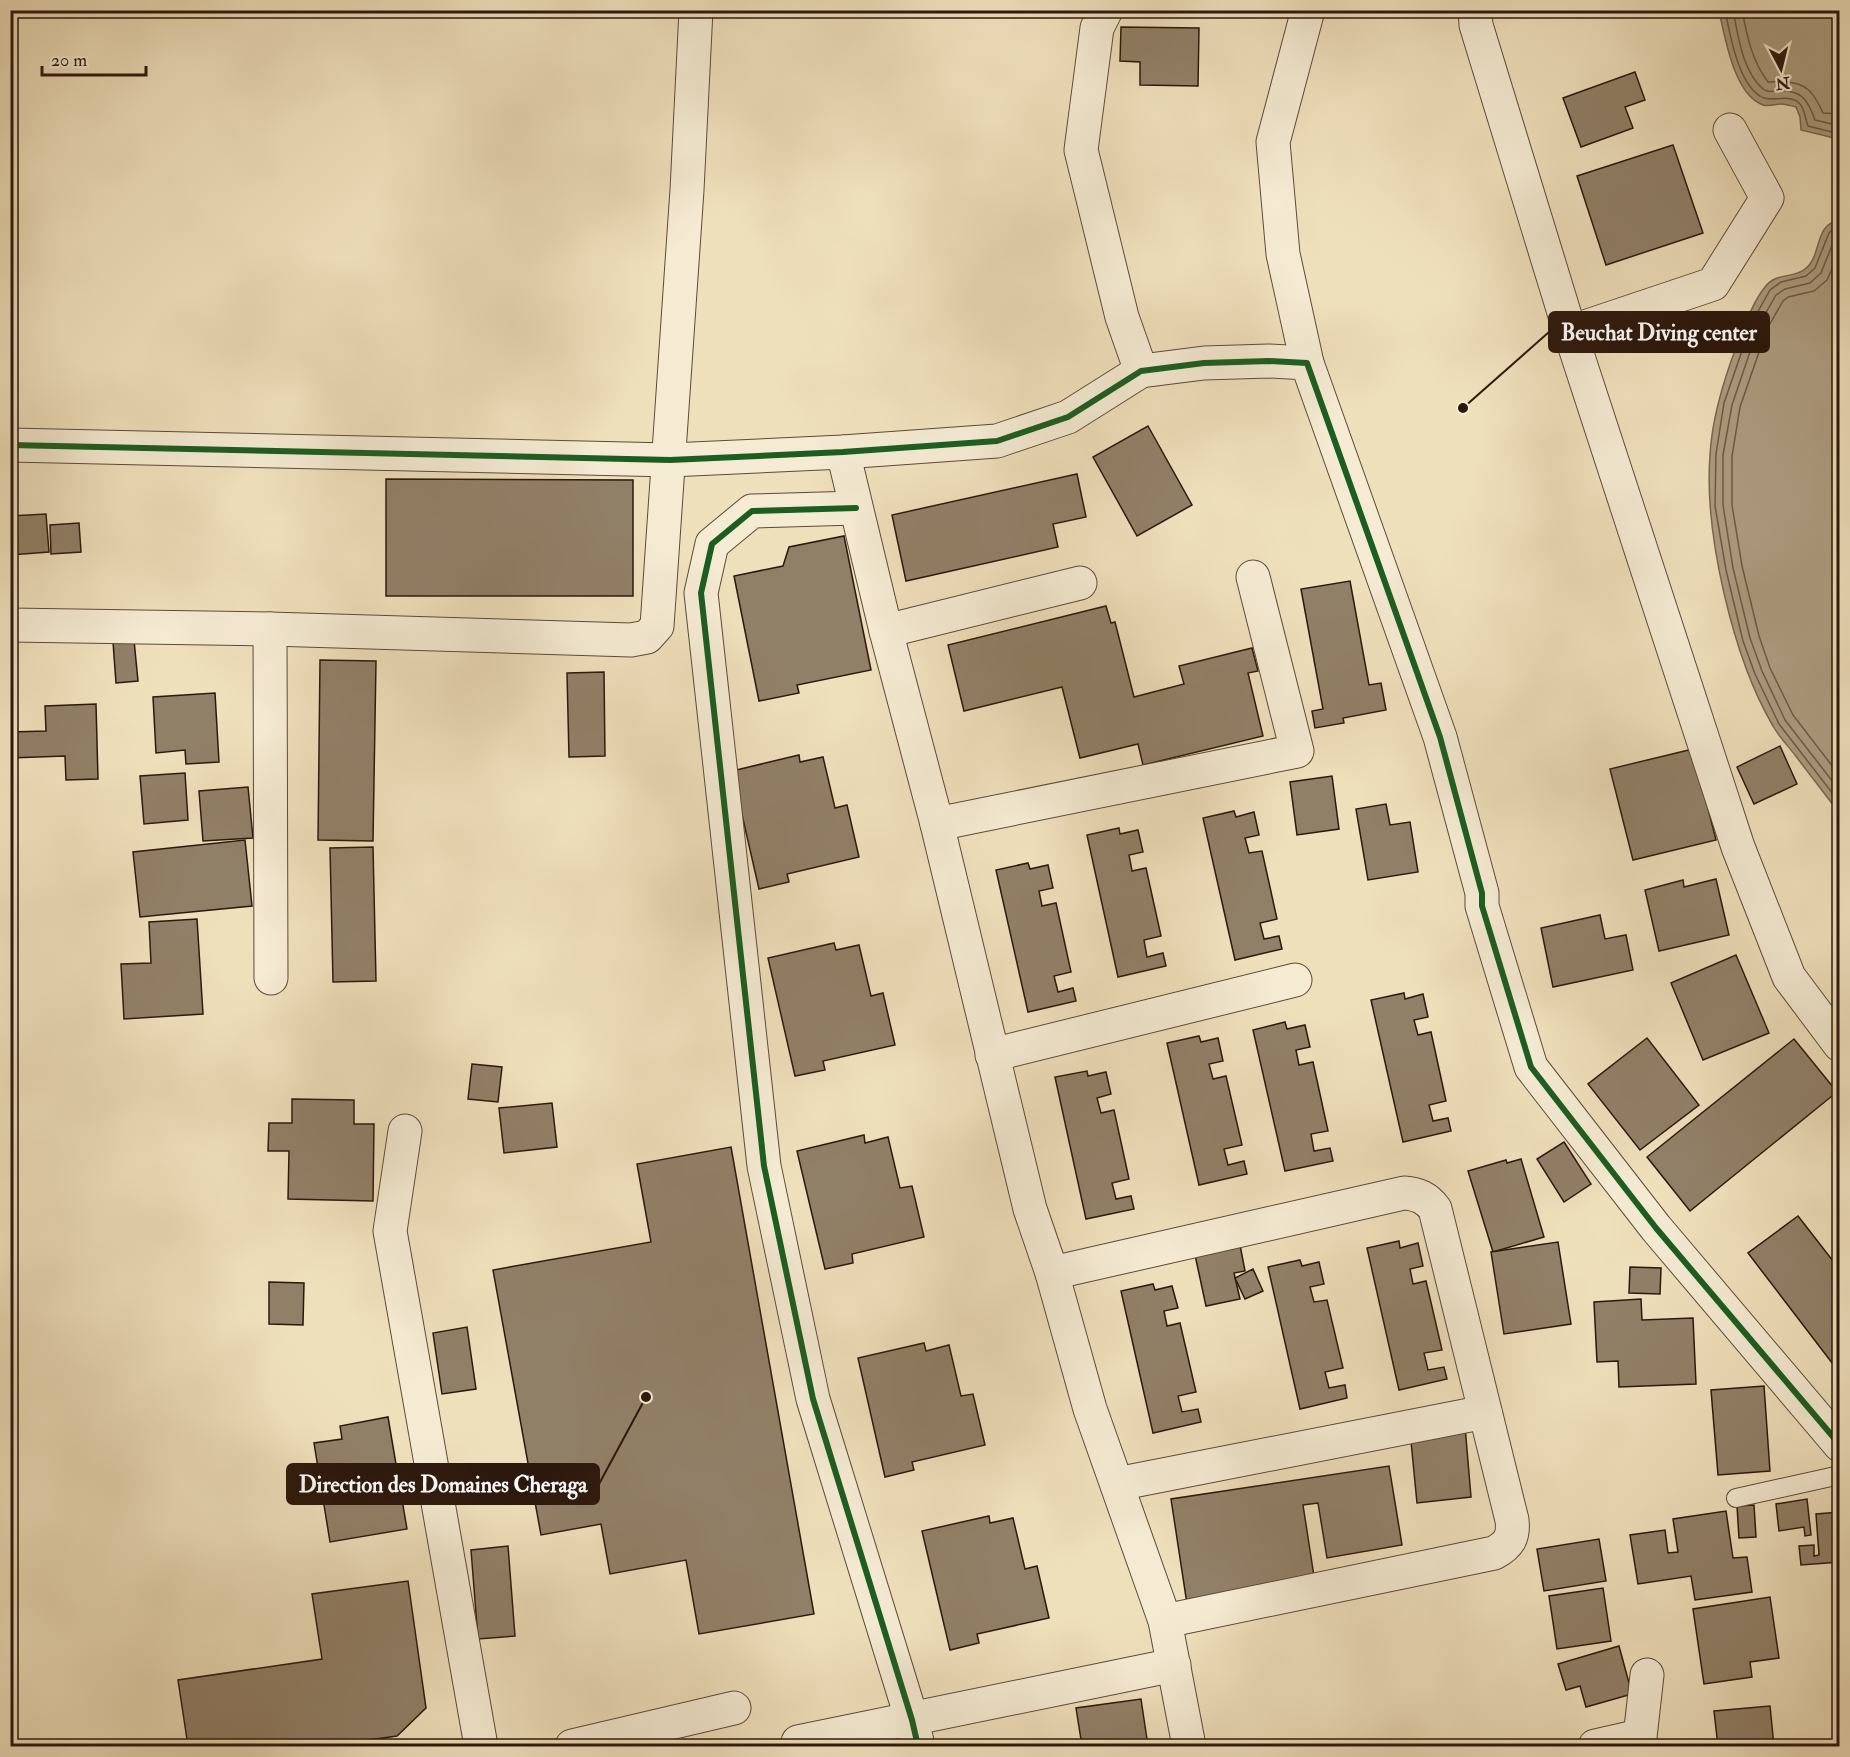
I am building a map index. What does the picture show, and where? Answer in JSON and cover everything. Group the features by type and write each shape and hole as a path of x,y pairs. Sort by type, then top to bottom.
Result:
{"street":[{"path":"10,625 270,629 631,640 647,637 657,626 670,460 696,10"},
{"path":"1106,10 1097,28 1081,150 1122,317 1141,371"},
{"path":"1308,10 1273,142 1283,254 1307,363 1440,737 1482,893 1482,906 1532,1067 1656,1228 1839,1445"},
{"path":"1475,10 1476,25 1570,332 1738,847 1789,977 1839,1045"},
{"path":"1570,332 1713,284 1767,198 1730,130"},
{"path":"14,444 670,460 843,452 997,441 1068,417 1141,371 1204,363 1269,361 1307,363"},
{"path":"843,452 886,631 937,824 1030,1209 1052,1273 1090,1409 1165,1621 1189,1746"},
{"path":"856,508 752,511 712,544 701,593 764,1166 813,1400 915,1733"},
{"path":"937,824 1297,751 1253,577"},
{"path":"886,631 1080,583"},
{"path":"270,629 271,978"},
{"path":"992,1055 1295,980"},
{"path":"405,1131 390,1231 481,1746"},
{"path":"1052,1273 1404,1194 1413,1194 1430,1202 1435,1209 1512,1520 1513,1531 1510,1540 1503,1548 1482,1555 1165,1621"},
{"path":"1117,1484 1485,1412"},
{"path":"798,1742 915,1733 1174,1665"},
{"path":"1595,1746 1639,1741 1647,1676"},
{"path":"572,1746 734,1708"}],"lane":[{"path":"1736,1498 1839,1475"}],"water":[{"path":"1719,11 1839,11 1839,136 1834,138 1801,130 1796,107 1782,104 1765,106 1753,99 1745,90 1732,64"},
{"path":"1840,221 1839,813 1775,730 1745,666 1724,594 1712,521 1709,486 1711,441 1719,398 1753,307 1769,282 1805,269 1814,257 1826,228 1831,223"}],"building":[{"path":"1121,27 1199,28 1198,86 1140,85 1140,62 1120,61"},
{"path":"1635,72 1645,100 1625,107 1633,128 1581,147 1563,98"},
{"path":"1673,145 1703,233 1606,265 1577,176"},
{"path":"1148,426 1192,505 1137,536 1093,457"},
{"path":"1077,474 1086,517 1053,524 1058,547 906,581 892,515"},
{"path":"386,479 633,480 633,596 386,596"},
{"path":"46,514 49,552 10,555 10,516"},
{"path":"79,523 81,552 51,554 50,525"},
{"path":"844,536 871,670 797,685 799,693 759,701 734,576 783,566 789,547"},
{"path":"1350,581 1369,685 1381,683 1386,710 1343,718 1344,723 1315,728 1312,711 1323,709 1301,589"},
{"path":"1106,606 1111,623 1115,622 1134,697 1184,684 1179,666 1252,648 1258,671 1248,673 1263,736 1143,765 1138,744 1080,758 1062,687 964,711 948,645"},
{"path":"134,640 138,681 116,683 113,642"},
{"path":"320,660 376,661 373,841 318,840"},
{"path":"604,672 605,756 569,757 567,673"},
{"path":"215,693 219,762 186,764 185,750 156,753 153,697"},
{"path":"96,704 98,779 66,780 65,756 10,758 10,732 46,731 45,706"},
{"path":"1780,746 1797,784 1754,804 1737,767"},
{"path":"1693,749 1716,840 1633,860 1610,769"},
{"path":"799,755 800,762 823,757 835,808 847,805 859,857 787,874 789,882 759,889 732,771"},
{"path":"185,773 188,820 144,824 140,776"},
{"path":"1332,776 1339,829 1297,835 1290,782"},
{"path":"248,787 253,838 203,841 199,791"},
{"path":"1386,804 1390,825 1410,822 1418,872 1368,880 1356,809"},
{"path":"1234,811 1236,817 1254,812 1259,835 1245,838 1249,853 1262,851 1277,919 1260,923 1264,939 1279,936 1282,949 1235,960 1203,818"},
{"path":"1119,828 1120,834 1138,830 1143,852 1129,855 1132,871 1146,868 1161,936 1144,940 1147,957 1163,953 1166,966 1118,977 1087,835"},
{"path":"245,840 252,906 140,917 133,852"},
{"path":"373,847 376,981 333,982 330,848"},
{"path":"1028,863 1030,869 1048,865 1053,888 1039,891 1042,906 1056,903 1071,972 1054,976 1058,992 1073,988 1076,1001 1028,1012 996,870"},
{"path":"1716,879 1729,935 1659,951 1645,890 1683,880 1684,887"},
{"path":"1600,915 1605,939 1626,935 1633,970 1553,987 1541,928"},
{"path":"197,919 203,1014 124,1019 121,964 151,963 149,922"},
{"path":"834,943 836,950 859,945 871,996 883,993 895,1045 823,1061 825,1070 795,1076 768,958"},
{"path":"1736,955 1769,1033 1703,1060 1671,983"},
{"path":"1404,993 1405,999 1423,994 1428,1017 1414,1020 1418,1035 1431,1032 1446,1101 1429,1105 1433,1121 1448,1118 1451,1131 1403,1142 1371,1000"},
{"path":"1285,1022 1287,1029 1305,1025 1310,1047 1296,1050 1299,1065 1313,1062 1328,1131 1311,1134 1314,1151 1330,1148 1333,1161 1285,1171 1253,1030"},
{"path":"1199,1036 1201,1042 1218,1038 1223,1061 1209,1064 1213,1079 1226,1076 1242,1145 1224,1149 1228,1165 1244,1161 1247,1174 1199,1185 1167,1043"},
{"path":"1647,1038 1699,1105 1640,1150 1588,1084"},
{"path":"1794,1039 1837,1092 1690,1211 1647,1157"},
{"path":"472,1064 502,1067 498,1102 468,1099"},
{"path":"1087,1071 1088,1076 1106,1072 1111,1094 1097,1098 1101,1113 1114,1110 1129,1179 1112,1183 1116,1199 1131,1196 1134,1209 1086,1219 1055,1077"},
{"path":"292,1099 354,1100 354,1124 374,1124 373,1201 288,1199 289,1151 268,1151 269,1123 292,1123"},
{"path":"552,1103 557,1147 504,1153 499,1108"},
{"path":"864,1135 865,1143 888,1137 900,1188 912,1186 924,1237 852,1254 853,1263 825,1269 797,1151"},
{"path":"1564,1142 1591,1184 1564,1202 1537,1159"},
{"path":"731,1147 814,1614 699,1634 686,1560 610,1574 601,1524 541,1535 493,1270 651,1242 637,1164"},
{"path":"1521,1159 1544,1237 1493,1252 1468,1171 1506,1160 1507,1163"},
{"path":"1798,1216 1840,1270 1839,1372 1748,1253"},
{"path":"1399,1241 1400,1248 1418,1243 1423,1266 1410,1269 1413,1284 1426,1281 1442,1350 1424,1353 1428,1370 1444,1367 1447,1379 1399,1390 1367,1248"},
{"path":"1558,1242 1571,1324 1504,1334 1491,1252"},
{"path":"1240,1245 1245,1271 1234,1273 1240,1299 1206,1306 1195,1255"},
{"path":"1300,1260 1302,1266 1319,1262 1324,1284 1310,1287 1314,1302 1327,1300 1343,1368 1325,1372 1329,1388 1345,1385 1347,1398 1300,1409 1268,1267"},
{"path":"1630,1267 1661,1268 1660,1294 1629,1293"},
{"path":"1253,1269 1263,1291 1245,1299 1235,1278"},
{"path":"269,1282 304,1283 303,1325 269,1324"},
{"path":"1153,1284 1155,1290 1172,1286 1178,1308 1164,1311 1167,1326 1180,1323 1196,1392 1178,1396 1182,1412 1198,1409 1201,1422 1153,1433 1121,1291"},
{"path":"1641,1299 1642,1320 1693,1318 1696,1384 1619,1387 1618,1361 1597,1362 1594,1302"},
{"path":"467,1327 476,1389 442,1394 433,1333"},
{"path":"924,1343 926,1351 949,1345 961,1396 973,1394 985,1445 912,1462 914,1470 885,1477 858,1358"},
{"path":"1764,1386 1770,1471 1718,1475 1711,1390"},
{"path":"388,1417 407,1529 330,1542 314,1443 342,1439 340,1426"},
{"path":"1465,1426 1471,1497 1417,1503 1410,1431"},
{"path":"1389,1466 1402,1545 1327,1558 1318,1503 1303,1505 1315,1583 1187,1604 1171,1499"},
{"path":"1807,1499 1811,1535 1805,1536 1804,1527 1779,1531 1776,1504"},
{"path":"1754,1505 1756,1537 1739,1538 1737,1506"},
{"path":"1726,1511 1733,1558 1747,1557 1752,1592 1695,1600 1691,1576 1638,1584 1630,1535 1665,1530 1668,1553 1678,1552 1673,1519"},
{"path":"1840,1512 1840,1562 1801,1565 1799,1546 1814,1545 1814,1556 1819,1555 1816,1514"},
{"path":"989,1516 990,1523 1013,1518 1025,1569 1037,1566 1049,1618 977,1634 979,1643 950,1650 922,1531"},
{"path":"1599,1539 1606,1581 1544,1591 1537,1549"},
{"path":"508,1546 515,1636 478,1639 471,1550"},
{"path":"408,1581 426,1708 397,1736 326,1746 188,1746 178,1680 322,1659 312,1594"},
{"path":"1603,1588 1611,1641 1557,1649 1549,1596"},
{"path":"1770,1597 1779,1658 1750,1662 1752,1677 1704,1684 1693,1609"},
{"path":"1619,1646 1632,1694 1586,1707 1580,1686 1566,1690 1558,1664"},
{"path":"1141,1699 1148,1746 1082,1746 1076,1708"},
{"path":"1770,1706 1774,1746 1718,1746 1714,1711"}],"cycle path":[{"path":"10,445 670,460 843,452 997,441 1068,417 1141,371 1204,363 1269,361 1307,363 1440,737 1482,893 1482,906 1531,1067 1656,1228 1840,1445"},
{"path":"856,508 752,511 712,544 701,593 764,1166 813,1399 918,1746"}],"place":[{"name":"Beuchat Diving center","path":"1463,408"},
{"name":"Direction des Domaines Cheraga","path":"646,1397"}]}
